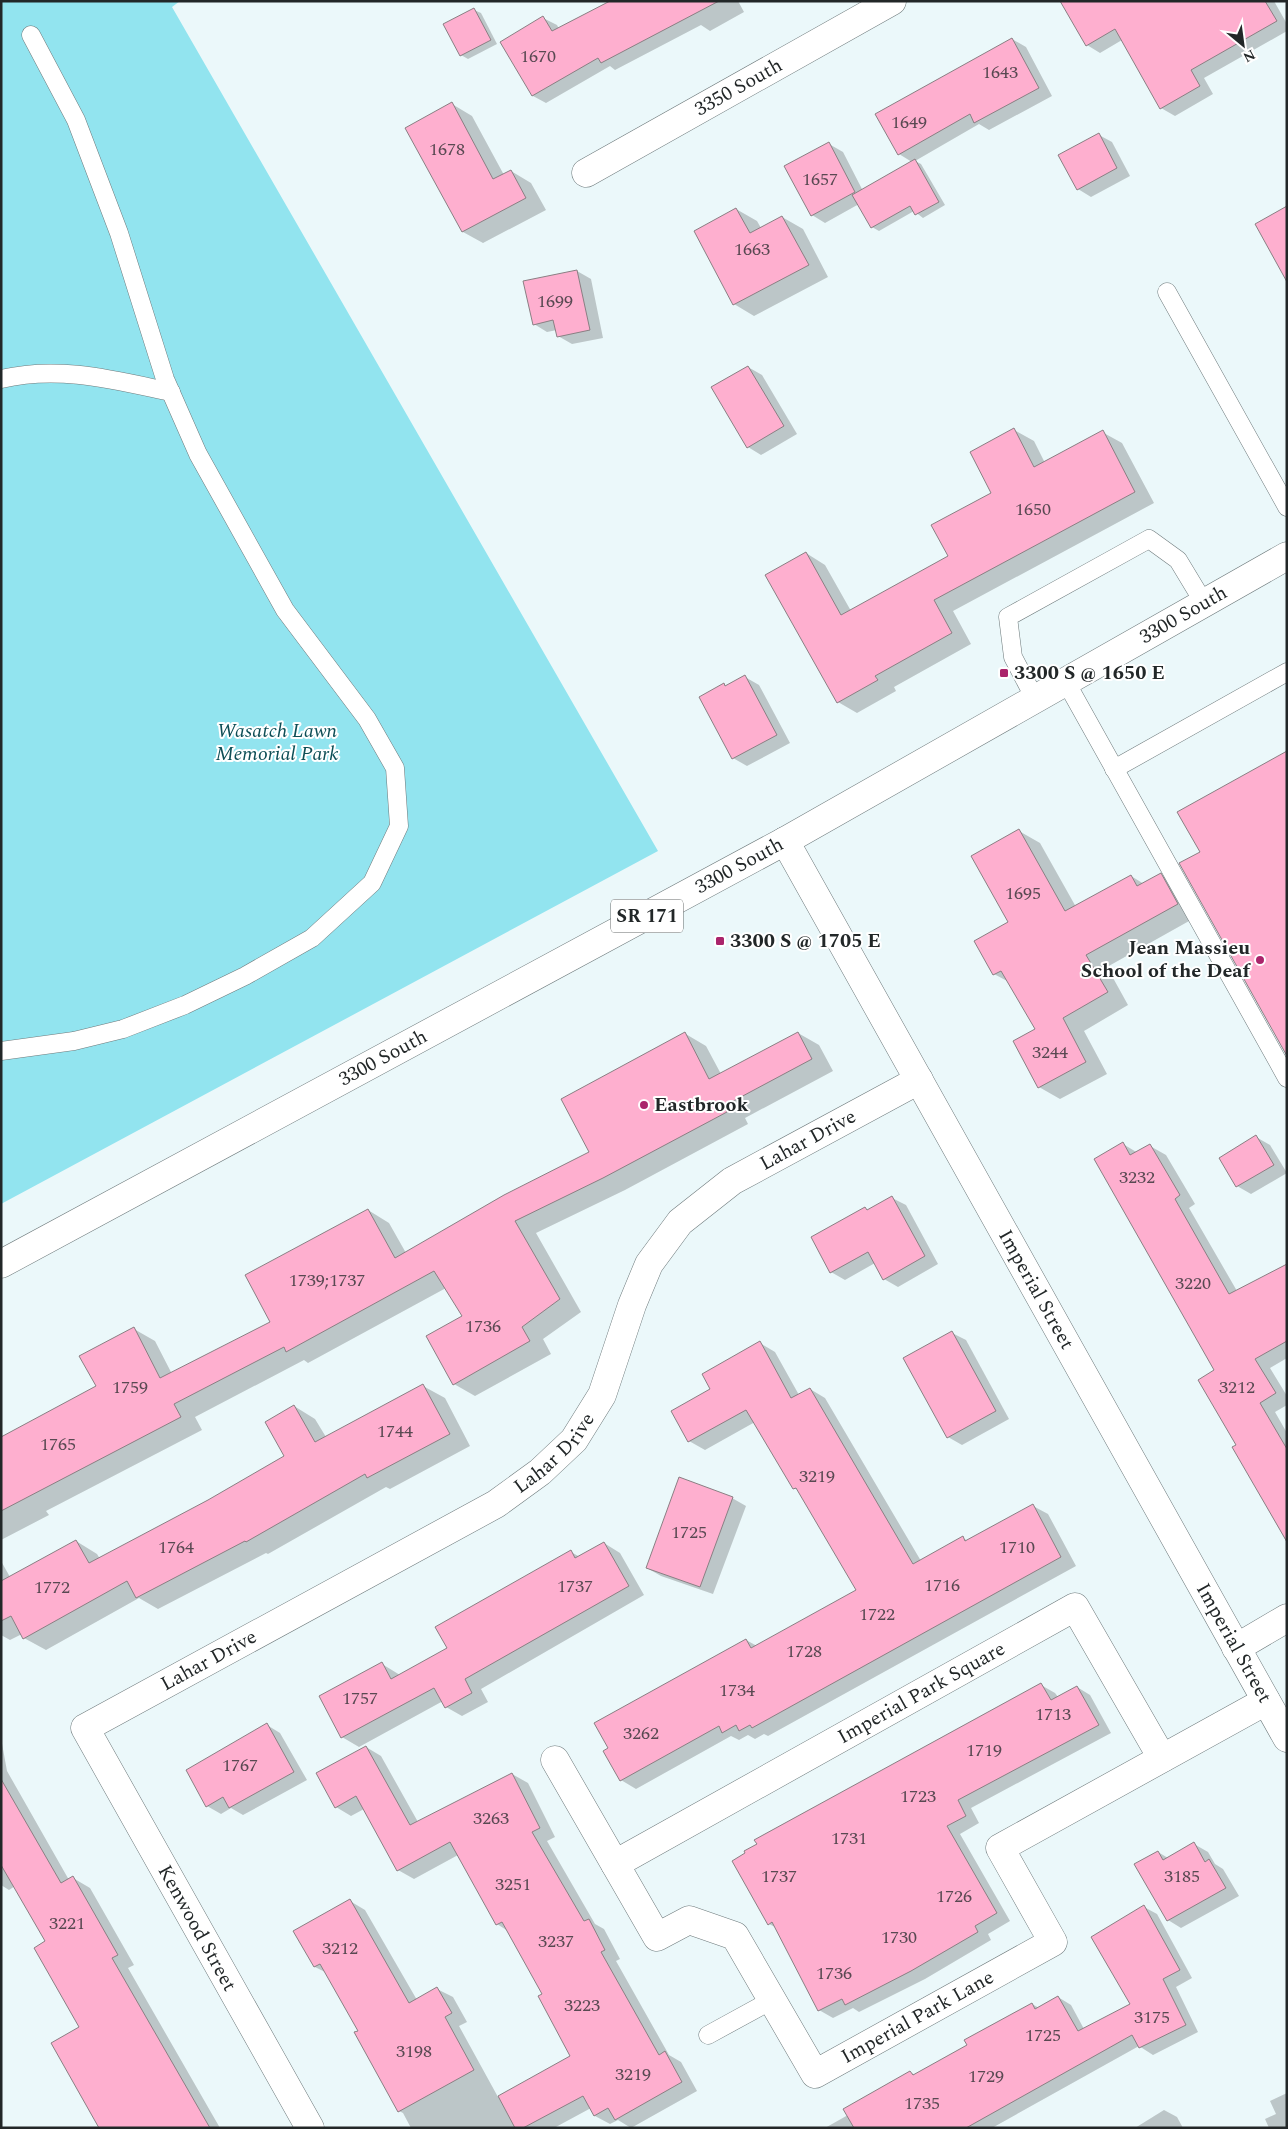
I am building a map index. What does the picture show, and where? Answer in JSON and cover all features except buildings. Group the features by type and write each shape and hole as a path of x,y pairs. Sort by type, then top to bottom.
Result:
{"street":[{"name":"3350 South","path":"586,173 892,1"},
{"name":"3300 South","path":"1,1264 785,841 1287,556"},
{"name":"Imperial Street","path":"785,841 1287,1738"},
{"name":"Lahar Drive","path":"85,1728 496,1504 540,1472 574,1440 602,1395 632,1304 649,1264 680,1222 732,1181 919,1080"},
{"name":"Imperial Park Square","path":"615,1864 1075,1607 1162,1758"},
{"path":"1236,1648 1287,1618"},
{"name":"Imperial Park Lane","path":"555,1760 657,1937 689,1920 735,1936 815,2074 1053,1942 1000,1848 1266,1701"},
{"name":"Kenwood Street","path":"85,1728 310,2128"}],"lane":[{"path":"1,1050 74,1041 123,1028 185,1005 245,976 312,938 372,884 400,826 394,768 367,718 285,610 198,454 171,392 119,233 76,120 30,35"},
{"path":"1167,292 1287,507"},
{"path":"1,379 52,372 101,376 171,392"},
{"path":"1035,699 1013,657 1008,617 1149,539 1178,560 1204,603"},
{"path":"1114,769 1287,672"},
{"path":"1066,682 1287,1078"},
{"path":"708,2035 772,2000"}],"green space":[{"name":"Wasatch Lawn Memorial Park","path":"1,1 180,1 172,7 658,851 1,1204"}],"place":[{"name":"3300 S @ 1650 E","path":"1004,673"},
{"name":"3300 S @ 1705 E","path":"720,941"},
{"name":"Jean Massieu School of the Deaf","path":"1260,960"},
{"name":"Eastbrook","path":"644,1105"}]}
